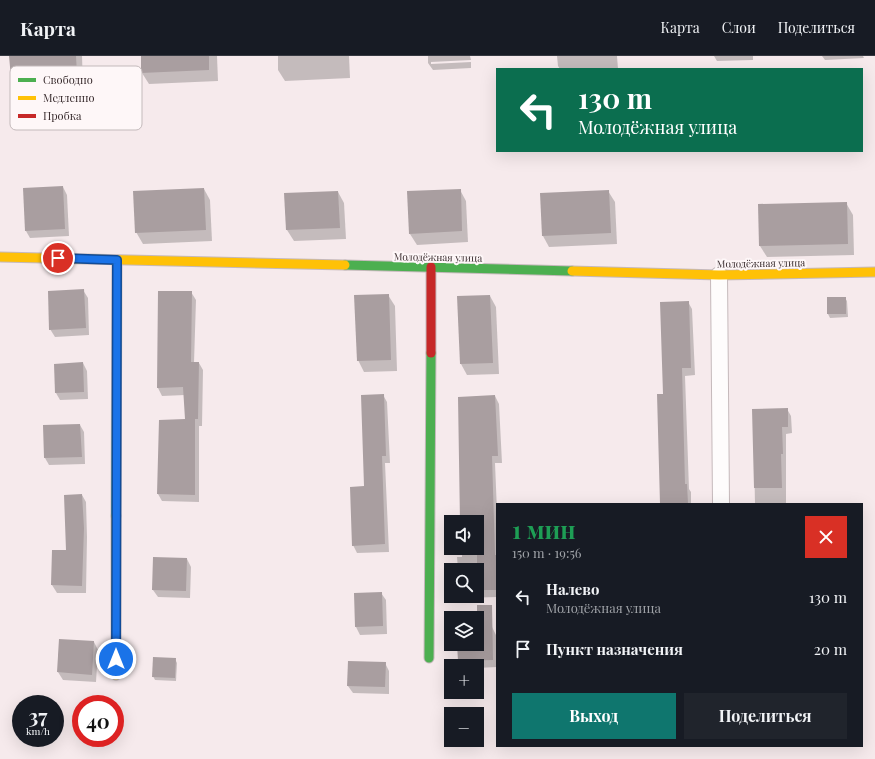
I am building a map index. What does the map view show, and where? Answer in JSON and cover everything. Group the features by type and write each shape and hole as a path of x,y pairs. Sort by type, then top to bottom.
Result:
{"street":[{"name":"Молодёжная улица","path":"0,257 719,275 875,272"},
{"path":"116,675 117,260"},
{"path":"429,658 431,267"},
{"path":"719,275 721,503"}],"building":[{"path":"9,56 76,56 77,66 10,67"},
{"path":"141,56 209,56 209,70 142,73"},
{"path":"63,186 65,229 25,231 23,188"},
{"path":"204,188 206,230 135,233 133,191"},
{"path":"461,189 462,231 409,234 407,191"},
{"path":"609,190 611,233 542,236 540,193"},
{"path":"338,191 340,228 286,230 284,193"},
{"path":"847,202 848,244 759,246 758,204"},
{"path":"84,289 86,328 49,330 48,291"},
{"path":"158,291 192,291 191,362 199,362 198,419 195,419 195,495 157,494 159,420 185,419 183,387 157,388"},
{"path":"389,294 391,360 357,361 354,295"},
{"path":"490,295 493,363 460,364 457,296"},
{"path":"827,297 846,297 846,314 827,314"},
{"path":"689,301 691,368 682,368 685,484 687,484 688,503 660,503 657,394 663,394 660,302"},
{"path":"83,362 84,392 55,393 54,364"},
{"path":"384,394 386,456 382,456 385,544 352,546 350,487 364,486 361,395"},
{"path":"495,395 498,456 492,456 496,590 484,590 484,563 477,563 477,555 484,555 484,515 460,515 458,397"},
{"path":"788,408 788,427 782,427 782,488 754,488 752,409"},
{"path":"80,424 82,457 44,458 43,425"},
{"path":"82,494 84,528 82,586 51,585 52,550 66,550 64,495"},
{"path":"153,557 187,558 186,591 152,590"},
{"path":"382,592 383,626 355,627 354,593"},
{"path":"477,605 492,605 493,660 458,659 457,651 484,651 484,611 477,611"},
{"path":"59,639 94,641 92,675 57,672"},
{"path":"153,657 176,658 175,678 152,677"},
{"path":"348,661 386,662 385,687 347,686"}],"traffic: fast":[{"path":"116,516 117,260"},
{"path":"345,265 572,271"},
{"path":"429,658 431,353"}],"traffic: slow":[{"path":"0,257 345,265"},
{"path":"572,271 719,275 875,272"},
{"path":"116,516 116,675"}],"traffic: jam":[{"path":"431,267 431,353"}],"route":[{"path":"58,258 117,260 116,659"}]}
